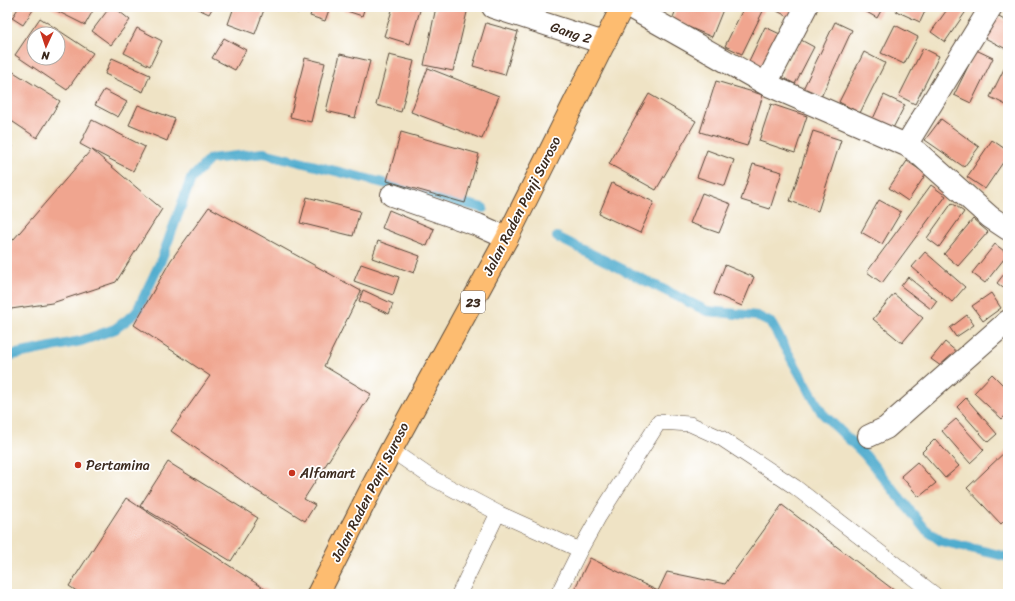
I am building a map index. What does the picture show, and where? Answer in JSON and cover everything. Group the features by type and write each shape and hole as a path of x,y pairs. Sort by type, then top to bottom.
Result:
{"highway":[{"name":"Jalan Raden Panji Suroso","path":"318,594 391,450 507,238 622,7"}],"street":[{"name":"Gang 2","path":"494,7 604,43"},
{"path":"630,7 766,84 906,145 917,152 990,217 1008,229"},
{"path":"766,84 806,7"},
{"path":"906,145 991,7"},
{"path":"392,195 478,225 507,238"},
{"path":"869,436 886,428 1008,321"}],"lane":[{"path":"558,594 598,518 659,422 690,424 721,438 795,487 934,594"},
{"path":"391,450 432,478 498,513 580,550"},
{"path":"459,594 498,513"}],"building":[{"path":"19,7 35,7 23,25 12,18"},
{"path":"49,7 95,7 85,25"},
{"path":"110,7 114,7 130,20 111,45 92,31"},
{"path":"194,7 213,7 209,14"},
{"path":"234,7 265,7 255,34 228,24"},
{"path":"282,7 300,7 298,13"},
{"path":"313,7 330,7 325,21 310,16"},
{"path":"341,7 365,7 362,16 341,9"},
{"path":"393,7 421,7 410,44 384,36"},
{"path":"436,7 468,8 453,71 424,65"},
{"path":"677,7 724,7 712,37 672,20"},
{"path":"744,7 765,7 742,54 725,46"},
{"path":"779,7 799,7 793,19 777,11"},
{"path":"858,7 883,7 877,18"},
{"path":"898,7 927,7 920,22 896,11"},
{"path":"949,7 969,7 945,42 931,32"},
{"path":"997,16 1008,22 1008,50 985,38"},
{"path":"40,18 52,26 35,26"},
{"path":"835,22 852,30 821,97 803,89"},
{"path":"486,23 518,32 505,75 473,66"},
{"path":"895,25 918,37 904,64 881,53"},
{"path":"765,27 780,34 764,70 748,63"},
{"path":"137,28 162,41 150,66 124,53"},
{"path":"66,35 93,53 67,90 31,66 66,66"},
{"path":"224,38 246,50 235,70 212,58"},
{"path":"26,39 26,62 15,55"},
{"path":"801,40 814,47 795,84 782,77"},
{"path":"923,48 939,56 915,104 899,96"},
{"path":"976,50 993,58 971,103 954,95"},
{"path":"864,52 885,63 860,113 839,102"},
{"path":"340,54 370,61 355,118 326,111"},
{"path":"389,55 414,61 401,112 376,105"},
{"path":"112,58 150,75 143,92 105,74"},
{"path":"305,58 325,63 311,122 290,117"},
{"path":"1006,65 1008,66 1008,102 1006,105 990,97"},
{"path":"7,68 60,101 37,138 7,118"},
{"path":"428,68 499,96 482,139 411,112"},
{"path":"716,81 763,95 747,146 700,132"},
{"path":"104,90 127,102 118,117 95,105"},
{"path":"649,94 696,121 656,190 609,164"},
{"path":"884,95 905,105 892,130 872,121"},
{"path":"771,104 807,116 795,153 759,141"},
{"path":"138,105 175,119 167,141 129,125"},
{"path":"941,119 979,147 964,167 925,140"},
{"path":"92,120 145,147 133,171 92,150 162,209 116,282 52,303 11,309 7,315 7,247 91,150 80,144"},
{"path":"813,131 841,140 818,211 790,201"},
{"path":"401,132 479,154 465,203 387,181"},
{"path":"992,140 1008,151 1008,155 985,189 967,177"},
{"path":"7,143 12,146 7,155"},
{"path":"707,150 734,160 725,186 697,177"},
{"path":"907,161 926,174 908,201 889,188"},
{"path":"753,164 782,172 770,209 741,200"},
{"path":"612,183 654,202 640,233 599,214"},
{"path":"931,185 946,196 882,283 867,272"},
{"path":"702,193 731,204 719,233 690,223"},
{"path":"307,197 360,211 353,236 300,223"},
{"path":"879,200 901,212 882,244 861,232"},
{"path":"952,203 964,212 939,247 927,238"},
{"path":"209,207 361,291 324,366 371,394 304,499 315,505 305,521 254,489 171,431 210,376 134,325 171,260"},
{"path":"389,210 434,229 427,246 382,228"},
{"path":"973,219 988,232 958,266 944,254"},
{"path":"378,241 420,256 414,273 372,258"},
{"path":"995,244 1008,254 985,283 972,273"},
{"path":"925,252 965,287 952,302 912,267"},
{"path":"361,264 399,277 393,295 354,281"},
{"path":"725,265 754,277 742,306 714,294"},
{"path":"1008,269 1008,292 997,283"},
{"path":"908,277 937,301 931,309 901,286"},
{"path":"363,290 393,304 389,314 359,301"},
{"path":"991,293 1001,308 983,321 972,306"},
{"path":"894,294 923,318 902,343 873,319"},
{"path":"967,315 974,325 956,337 950,328"},
{"path":"945,342 958,353 945,369 931,359"},
{"path":"992,374 1008,390 1008,413 1002,419 974,393"},
{"path":"966,398 997,434 988,442 957,407"},
{"path":"956,419 984,450 970,463 942,431"},
{"path":"935,439 959,466 945,478 922,452"},
{"path":"1008,449 1008,517 1001,524 967,488"},
{"path":"168,462 258,518 231,561 140,506"},
{"path":"917,462 936,483 919,497 901,476"},
{"path":"126,498 268,591 267,594 81,594 69,586"},
{"path":"782,505 899,594 572,594 590,558 658,591 667,572 725,584"}],"waterway":[{"path":"7,356 81,341 115,329 136,313 160,263 191,179 210,159 264,153 483,208"},
{"path":"557,237 707,311 757,316 771,323 822,413 865,455 925,529 941,541 1008,557"}],"place":[{"name":"Pertamina","path":"78,465"},
{"name":"Alfamart","path":"292,473"}]}
